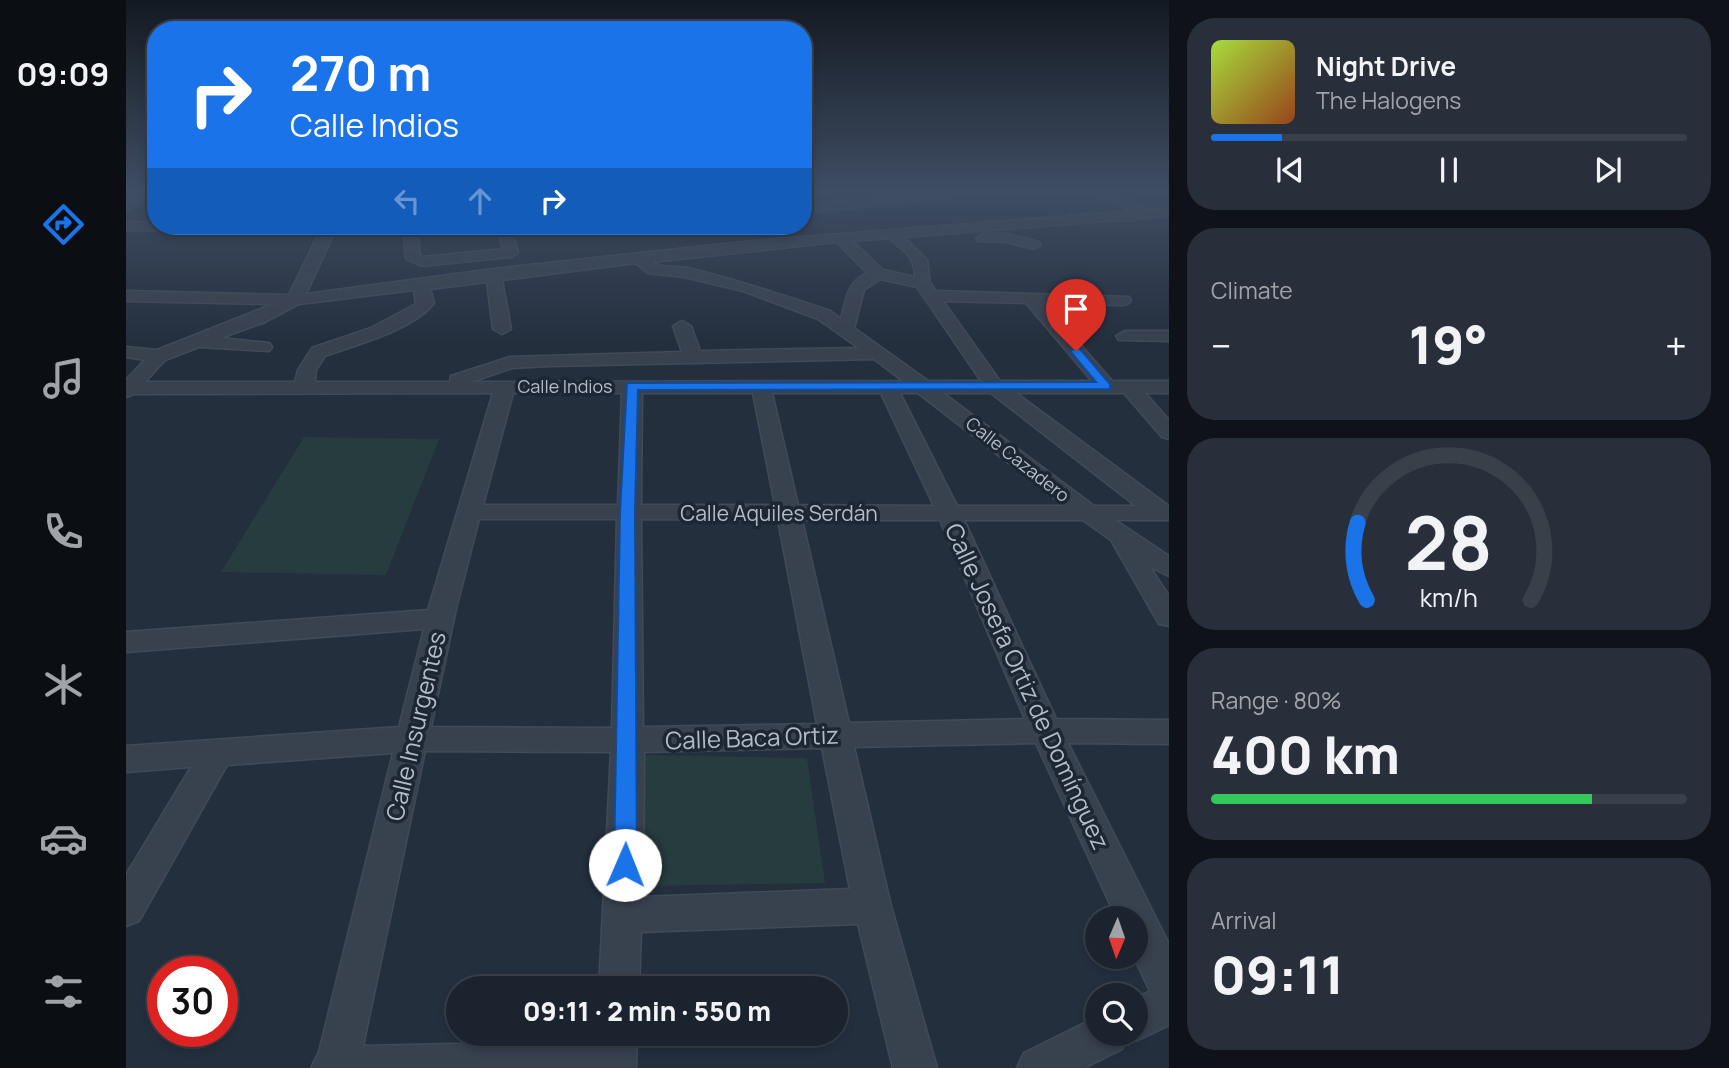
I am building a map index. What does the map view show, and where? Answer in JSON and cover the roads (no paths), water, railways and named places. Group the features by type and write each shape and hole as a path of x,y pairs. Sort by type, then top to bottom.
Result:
{"street":[{"path":"128,390 159,356 295,300 323,241"},
{"path":"411,241 412,254 416,261 511,253 508,241"},
{"path":"126,296 295,300 638,258 742,241"},
{"path":"843,241 859,259 878,274 926,290 1031,298 1123,300"},
{"path":"900,241 921,258 926,290 994,386 1164,512"},
{"path":"1016,241 1034,245"},
{"path":"470,258 497,289 502,328"},
{"name":"Calle Cazadero","path":"638,258 653,270 684,272 804,306 845,328 1087,512 1169,568"},
{"path":"845,328 852,310 852,297 863,283 878,274"},
{"path":"304,388 307,370 318,352 377,332 422,308 426,303 420,283"},
{"path":"1031,298 1106,386"},
{"path":"682,326 693,356"},
{"path":"1125,336 1169,336"},
{"path":"195,341 263,347"},
{"path":"126,352 159,356"},
{"path":"441,387 510,363 878,353"},
{"name":"Calle Indios","path":"128,390 505,386 1169,387"},
{"name":"Calle Insurgentes","path":"336,1068 411,739 441,618 505,386"},
{"path":"620,976 624,915 632,386"},
{"path":"761,386 872,906 915,1068"},
{"name":"Calle Josefa Ortiz de Domínguez","path":"887,386 949,513 1046,731 1169,987"},
{"path":"1129,387 1169,433"},
{"name":"Calle Aquiles Serdán","path":"471,512 1164,512"},
{"path":"1123,538 1133,560 1169,617"},
{"path":"126,642 441,618"},
{"name":"Calle Baca Ortiz","path":"126,759 411,739 627,740 835,734 1169,732"},
{"path":"126,909 216,754"},
{"path":"624,915 872,906"},
{"path":"1148,1014 1169,1003"},
{"path":"1040,1068 1085,1045"},
{"path":"336,1068 615,1055"}]}
